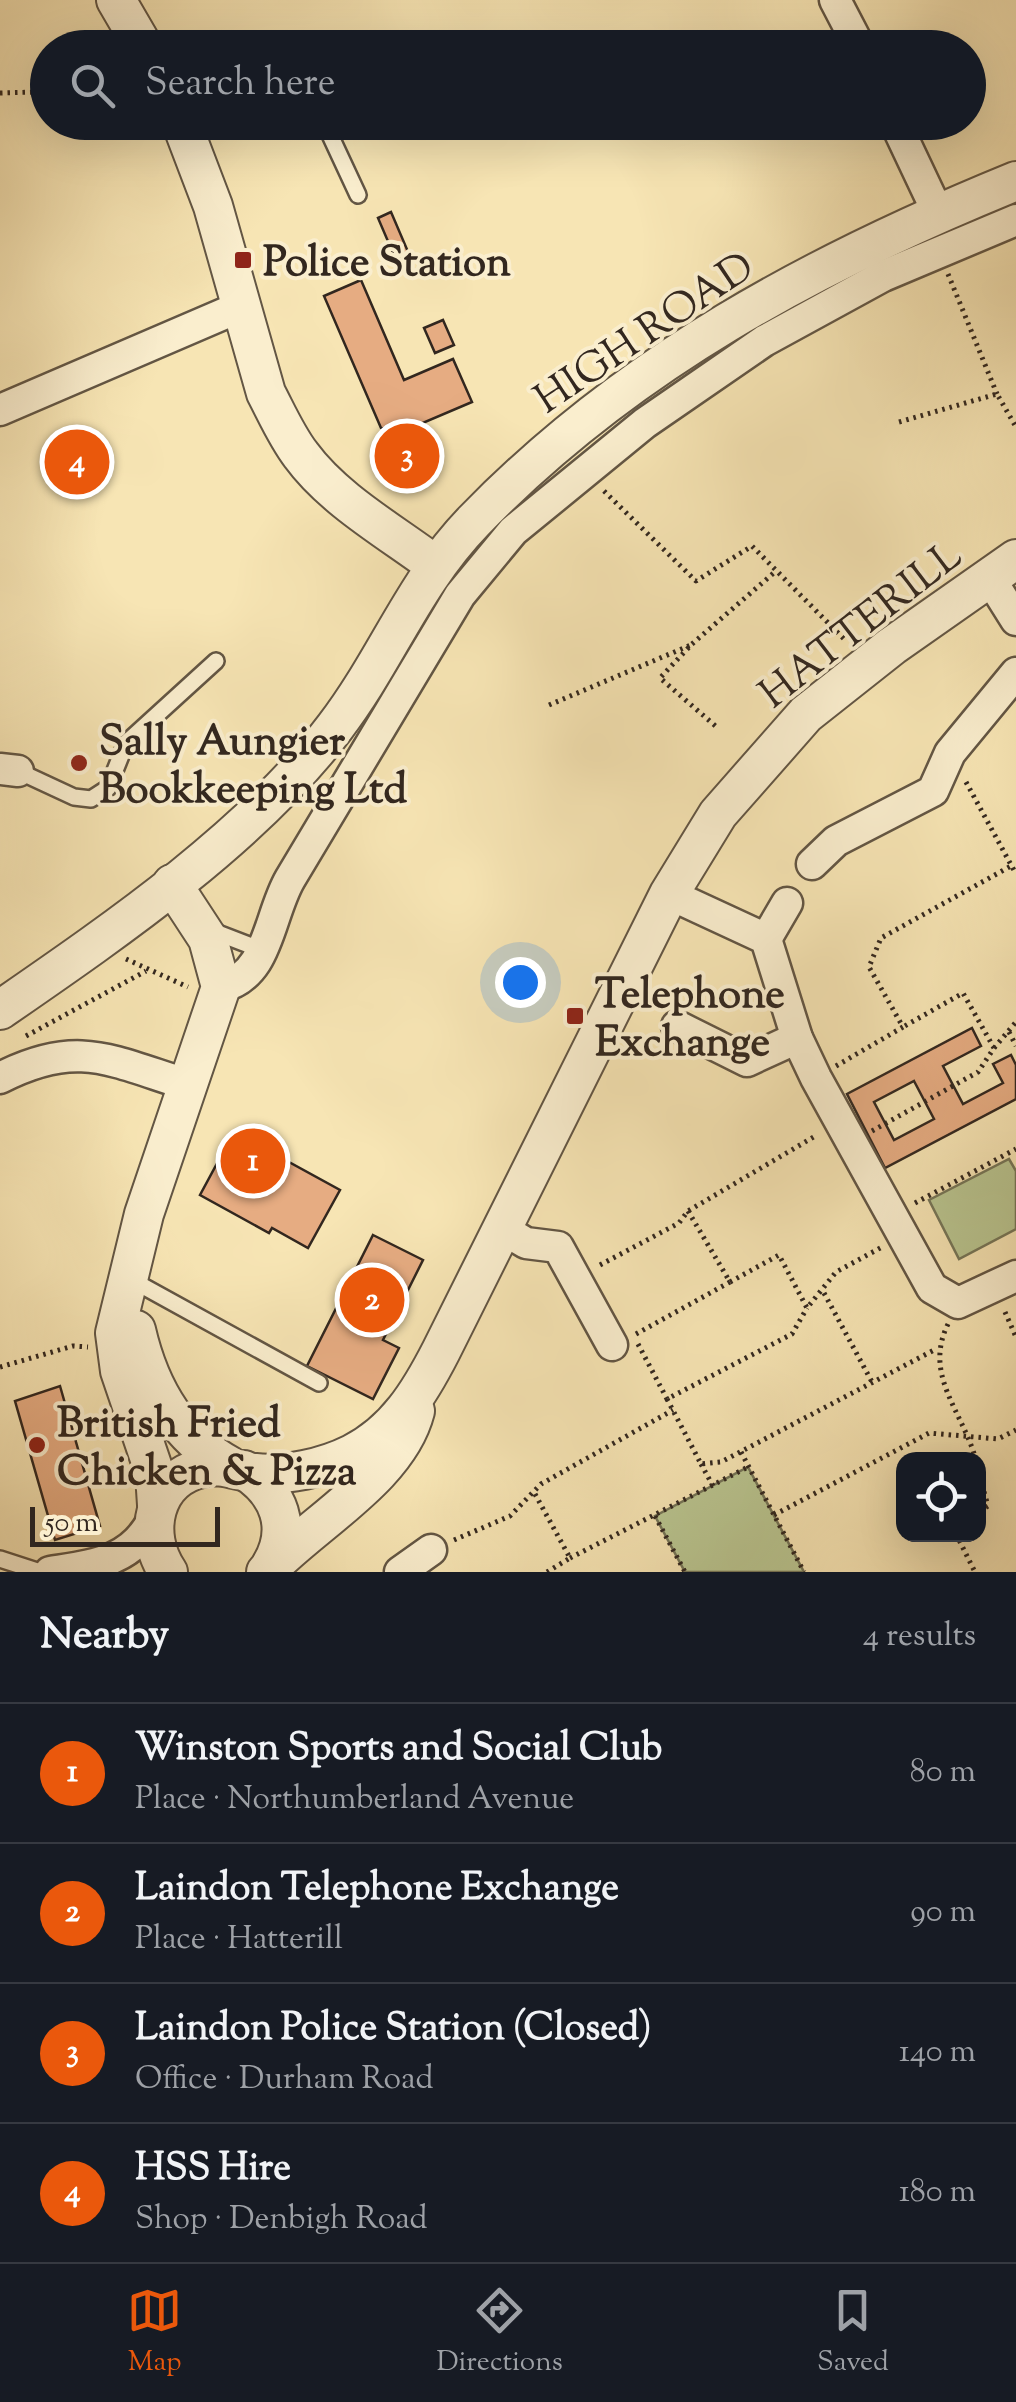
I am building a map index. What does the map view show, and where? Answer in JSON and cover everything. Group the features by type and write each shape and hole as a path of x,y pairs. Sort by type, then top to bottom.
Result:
{"street":[{"path":"116,0 134,30"},
{"path":"835,0 851,30"},
{"path":"188,140 213,206 266,394 302,457 434,565"},
{"path":"904,140 938,213"},
{"name":"HIGH ROAD","path":"10,1049 172,884 260,806 333,731 434,565 522,472 634,382 783,290 938,213 1016,181"},
{"path":"221,987 246,978 262,950 277,901 460,595 513,530 707,378 764,341 826,303 1016,220"},
{"path":"0,410 242,306"},
{"path":"1003,568 1016,620"},
{"name":"HATTERILL","path":"267,1571 298,1538 387,1466 406,1436 419,1394 501,1228 669,894 718,814 806,714 1003,568"},
{"path":"812,864 836,841 925,798 939,782 950,753 1016,674"},
{"path":"168,1572 156,1546 150,1456 115,1344 144,1214 221,987 213,950 202,926 172,884"},
{"path":"669,894 766,939"},
{"path":"787,902 766,939 797,1038 932,1288 958,1303 1016,1276"},
{"path":"677,1026 747,1061 797,1038"},
{"path":"0,1096 10,1049 52,1056 81,1054 189,1085"},
{"path":"501,1228 526,1243 558,1247 575,1278 623,1340"},
{"path":"128,1278 138,1338 156,1391 189,1436 237,1468"},
{"name":"HATTERILL","path":"155,1512 179,1477 205,1466 300,1470 352,1454 386,1430 419,1394"},
{"name":"HATTERILL","path":"237,1468 268,1489 281,1517 281,1544 267,1571"},
{"path":"50,1572 107,1562 123,1554 138,1544 155,1512"},
{"path":"400,1572 432,1550"}],"lane":[{"path":"332,140 358,195"},
{"path":"9,770 74,797 91,799 108,788 126,743 216,661"},
{"path":"202,926 262,950"},
{"path":"128,1278 320,1383"},
{"path":"0,1559 40,1572"}],"path":[{"path":"0,93 30,92"},
{"path":"939,251 997,394 1016,427"},
{"path":"899,422 997,394"},
{"path":"584,472 696,581 752,546 844,639"},
{"path":"719,729 660,678 691,645 776,571"},
{"path":"548,705 691,645"},
{"path":"950,753 1016,874"},
{"path":"903,1027 869,967 880,938 1011,866"},
{"path":"122,957 179,987 221,987"},
{"path":"10,1049 146,971"},
{"path":"816,1078 963,993 994,1048"},
{"path":"575,1278 679,1223 688,1210 978,1072 1016,1022"},
{"path":"1009,1032 1016,1046"},
{"path":"667,1398 792,1334 836,1272 896,1226 1016,1148"},
{"path":"688,1210 730,1282"},
{"path":"712,1486 667,1398 623,1340 779,1255 808,1308"},
{"path":"824,1293 872,1382"},
{"path":"701,1464 741,1452 936,1349 958,1303"},
{"path":"0,1367 74,1346 96,1348"},
{"path":"936,1349 950,1399 973,1452"},
{"path":"432,1550 510,1516 541,1484 673,1410"},
{"path":"774,1515 929,1433 998,1439 1016,1430"},
{"path":"741,1452 804,1572"},
{"path":"547,1572 748,1467"},
{"path":"535,1494 570,1558"},
{"path":"656,1516 685,1572"},
{"path":"960,1542 975,1572"}],"green space":[{"path":"1009,1159 1016,1171 1016,1229 959,1259 929,1200"},
{"path":"748,1467 804,1572 685,1572 655,1516"}],"building":[{"path":"391,212 409,254 396,260 378,218"},
{"path":"361,280 404,380 453,359 472,402 397,434 381,428 324,296"},
{"path":"443,320 454,345 435,353 424,328"},
{"path":"972,1028 981,1046 943,1066 963,1104 1003,1083 993,1064 1011,1055 1016,1065 1016,1099 885,1168 847,1094","holes":["914,1081 934,1119 894,1140 874,1102"]},
{"path":"234,1132 340,1190 308,1248 272,1228 269,1233 200,1195"},
{"path":"373,1235 423,1260 383,1340 399,1348 373,1399 307,1366"},
{"path":"60,1386 100,1526 55,1540 15,1401"}],"place":[{"name":"Police Station","path":"243,260"},
{"name":"Laindon Police Station (Closed)","path":"407,456"},
{"name":"HSS Hire","path":"77,462"},
{"name":"Sally Aungier Bookkeeping Ltd","path":"79,763"},
{"name":"Telephone Exchange","path":"575,1016"},
{"name":"Winston Sports and Social Club","path":"253,1161"},
{"name":"Laindon Telephone Exchange","path":"372,1300"},
{"name":"British Fried Chicken & Pizza","path":"37,1445"}]}
